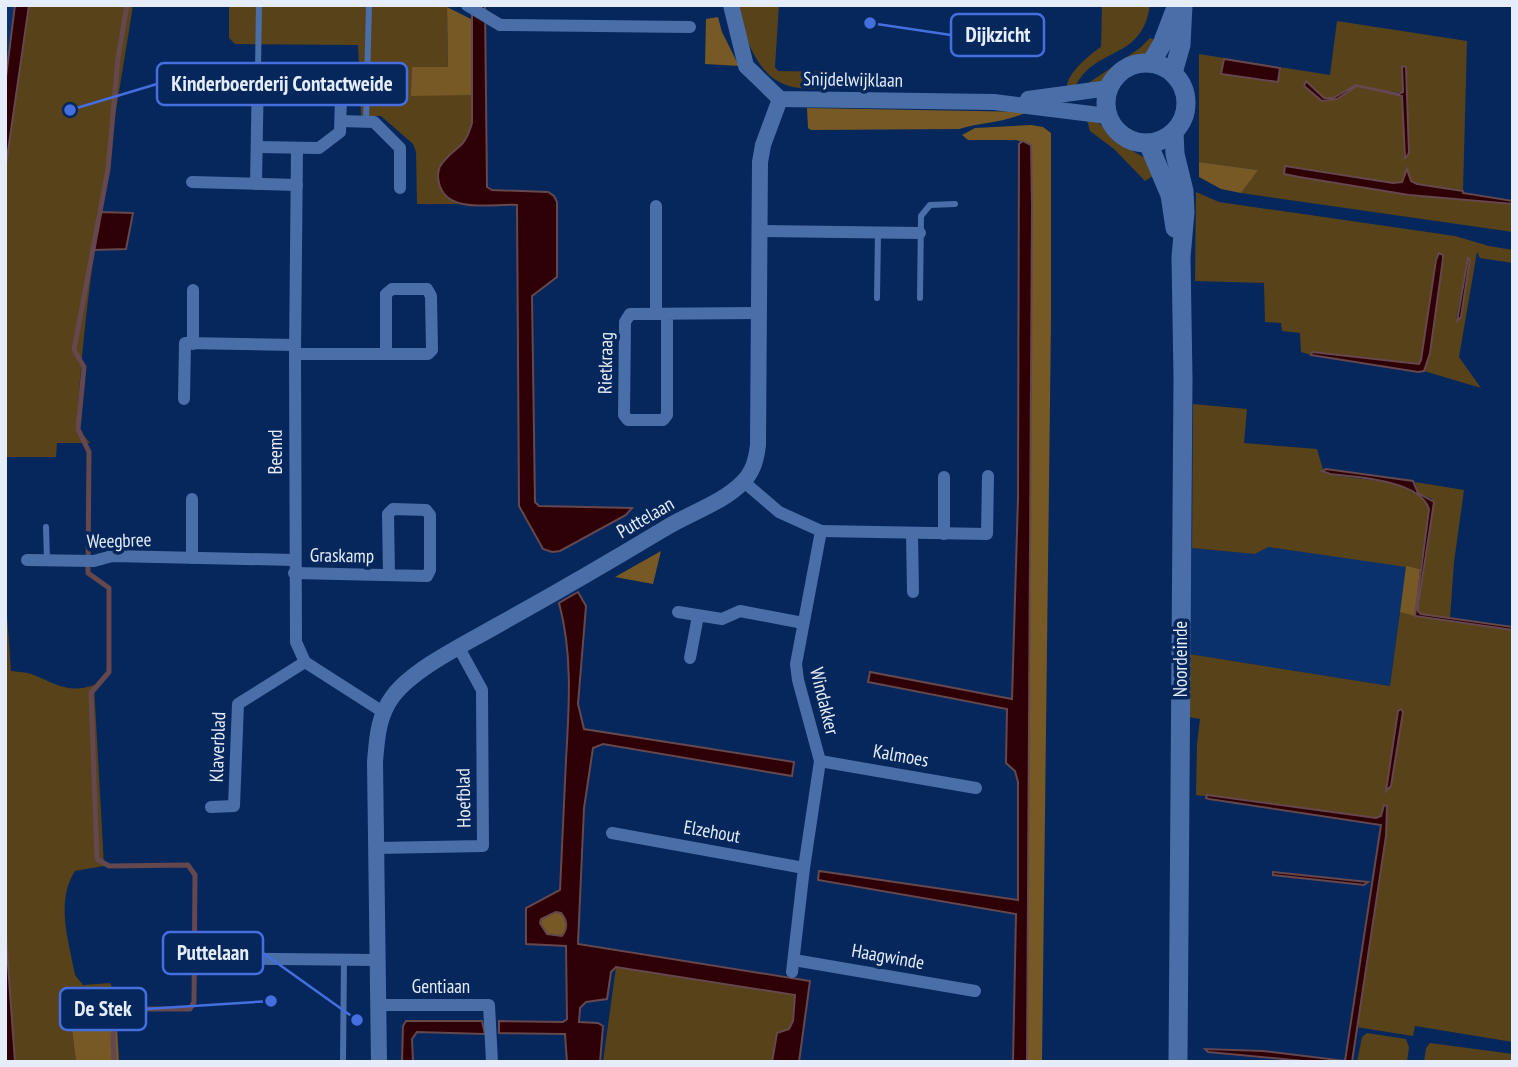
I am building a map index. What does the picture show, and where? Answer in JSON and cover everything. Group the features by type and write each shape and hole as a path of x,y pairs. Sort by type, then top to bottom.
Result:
{"main road":[{"path":"1151,63 1162,44 1177,5"},
{"path":"1173,73 1181,45 1183,5"},
{"path":"1151,63 1163,66 1173,73 1183,86 1187,102 1184,119 1174,132 1162,140 1148,143 1123,136 1108,116 1106,102 1109,88 1116,77 1126,68 1151,63"},
{"name":"Noordeinde","path":"1174,132 1175,154 1184,191 1181,257 1183,378 1178,1062"},
{"name":"Noordeinde","path":"1148,143 1170,195 1181,257"}],"street":[{"path":"467,5 500,24 690,27"},
{"name":"Snijdelwijklaan","path":"731,5 746,66 780,99 994,102 1108,116"},
{"path":"205,70 258,70 256,184"},
{"name":"Snijdelwijklaan","path":"994,102 1109,88"},
{"path":"257,147 319,148 340,132 341,96"},
{"path":"780,99 762,153 758,231 758,445 756,464 744,482 779,512 821,531 987,534 988,477"},
{"path":"341,121 374,122 400,148 400,188"},
{"name":"Beemd","path":"297,148 294,567 296,642 305,662"},
{"path":"192,182 297,185"},
{"name":"Rietkraag","path":"656,206 661,314 667,415 663,420 628,420 624,415 625,322 630,314 661,314 758,313"},
{"path":"758,231 920,233"},
{"path":"184,399 184,343 386,354 428,354 432,350 431,296 427,289 392,289 387,294 386,354"},
{"path":"193,290 193,344"},
{"path":"944,477 944,534"},
{"name":"Puttelaan","path":"379,1062 375,762 383,712 409,679 663,529 730,494 744,482"},
{"path":"192,499 192,558"},
{"name":"Graskamp","path":"294,567 389,575 427,576 430,570 430,515 426,510 393,509 388,514 389,575"},
{"name":"Windakker","path":"793,966 820,761 796,664 821,531"},
{"path":"912,533 913,592"},
{"name":"Weegbree","path":"27,560 94,561 112,556 192,558 294,567"},
{"path":"678,612 722,619 740,611 803,622"},
{"path":"690,658 698,616"},
{"name":"Hoefblad","path":"377,848 483,846 482,690 459,648"},
{"path":"305,662 383,712"},
{"name":"Klaverblad","path":"211,807 234,806 238,704 305,662"},
{"name":"Kalmoes","path":"820,761 976,788"},
{"name":"Elzehout","path":"612,833 804,868"},
{"path":"168,958 377,960"},
{"name":"Haagwinde","path":"793,966 975,991"},
{"name":"Gentiaan","path":"379,1005 489,1005 492,1062"}],"lane":[{"path":"258,70 259,5"},
{"path":"366,122 369,5"},
{"path":"920,298 921,216 930,205 955,204"},
{"path":"877,298 878,234"},
{"path":"47,527 47,560"},
{"path":"343,1062 344,959"}],"shaded area":[{"path":"5,5 15,5 5,85"},
{"path":"15,5 29,5 5,172 5,85"},
{"path":"29,5 133,5 99,216 86,321 77,427 90,443 57,443 56,457 5,457 5,172"},
{"path":"229,5 447,7 448,68 411,95 472,95 472,118 468,134 459,147 442,162 449,198 460,204 417,204 416,152 413,144 381,116 361,116 358,45 235,44 229,38"},
{"path":"472,5 485,5 487,187 492,190 548,192 557,202 557,277 532,296 535,502 539,506 632,508 626,515 560,551 543,549 519,506 517,205 484,206 451,200 443,193 438,180 441,164 463,142 472,123"},
{"path":"736,5 779,5 775,67 778,71 841,72 836,88 793,87 770,75 754,55"},
{"path":"1102,5 1150,5 1138,36 1085,72 1076,85 1067,86 1075,70 1101,47"},
{"path":"447,7 473,20 472,95 411,96 412,67 448,67"},
{"path":"718,17 722,32 739,66 705,64 706,19"},
{"path":"1337,21 1467,41 1463,191 1417,184 1411,181 1406,170 1401,183 1334,176 1299,177 1409,195 1513,204 1513,232 1241,193 1257,170 1199,162 1199,54 1330,75","holes":["1406,66 1409,153 1404,157 1403,96 1357,87 1403,93"]},
{"path":"1150,38 1157,41 1147,53 1121,64 1102,82 1087,84 1140,48"},
{"path":"1224,59 1280,68 1278,82 1221,74"},
{"path":"1402,66 1406,67 1409,153 1405,158 1402,96 1357,86 1337,99 1322,101 1304,86 1306,81 1324,98 1333,98 1356,85 1399,94 1403,92"},
{"path":"807,108 1027,112 959,129 811,130 808,128"},
{"path":"1087,120 1098,122 1117,142 1145,158 1157,173 1145,181 1114,149 1090,131"},
{"path":"1031,125 1043,127 1051,133 1042,1062 1027,1062 1031,145 1016,140 968,140 962,135 975,128"},
{"path":"1023,141 1031,145 1032,207 1027,1062 1013,1062 1016,914 818,880 819,871 1018,900 1018,782 1015,771 1006,763 1007,709 868,682 870,672 1012,699 1018,498 1019,144"},
{"path":"1199,162 1258,170 1241,193 1221,189 1199,177"},
{"path":"1285,166 1393,183 1402,182 1407,169 1411,181 1417,184 1513,201 1513,204 1409,195 1299,177 1284,174"},
{"path":"1196,192 1219,202 1455,236 1513,250 1513,263 1480,258 1477,252 1459,357 1481,388 1424,371 1430,353 1442,254 1438,254 1436,260 1419,364 1301,352 1300,333 1282,331 1281,323 1265,322 1264,283 1195,281","holes":["1468,258 1470,259 1461,317 1456,319"]},
{"path":"100,212 133,213 126,249 94,250"},
{"path":"1439,253 1443,255 1443,259 1430,353 1424,371 1311,355 1312,352 1419,364"},
{"path":"1468,258 1470,259 1461,317 1457,321"},
{"path":"1193,404 1247,409 1244,443 1317,449 1324,473 1399,485 1423,498 1429,509 1420,569 1268,547 1255,554 1192,548"},
{"path":"1326,469 1413,481 1418,493 1434,502 1418,606 1421,614 1513,627 1513,630 1415,616 1429,509 1423,499 1401,486 1322,471"},
{"path":"1415,482 1464,490 1454,562 1450,618 1421,614 1418,611 1432,499 1418,493"},
{"path":"1268,547 1406,566 1390,686 1189,654 1192,548 1255,554"},
{"path":"661,551 653,584 615,577"},
{"path":"1406,566 1420,569 1415,616 1400,612"},
{"path":"5,587 11,671 31,674 70,688 94,685 104,866 75,871 66,896 65,922 75,975 83,985 110,983 115,992 68,997 76,1062 15,1062 5,923"},
{"path":"578,592 586,606 578,704 584,729 794,762 792,776 603,744 593,748 584,808 578,944 810,981 799,1062 772,1062 777,1033 789,1029 793,1021 795,995 616,967 611,972 607,999 586,1002 580,1008 579,1022 598,1023 603,1026 600,1062 567,1062 565,1034 499,1033 499,1021 563,1022 567,1019 566,946 526,944 526,908 560,890 569,681 559,603","holes":["556,912 561,913 566,924 562,936 547,934 540,923 541,919"]},
{"path":"1400,612 1513,630 1513,1042 1415,1026 1413,1036 1356,1027 1386,836 1387,806 1384,806 1381,816 1376,818 1196,795 1200,719 1189,717 1189,654 1390,686"},
{"path":"1401,709 1403,712 1391,786 1386,791 1398,711"},
{"path":"1207,795 1376,818 1381,816 1384,805 1387,806 1386,836 1352,1062 1314,1062 1208,1052 1205,1049 1263,1051 1345,1061 1381,825 1209,799 1206,798"},
{"path":"1273,872 1368,882 1364,885 1273,875"},
{"path":"554,911 563,915 567,924 563,933 554,937 545,933 541,924 545,915"},
{"path":"5,923 15,1062 5,1062"},
{"path":"616,967 795,995 793,1021 789,1029 777,1033 772,1062 603,1062"},
{"path":"115,992 119,1062 76,1062 68,997"},
{"path":"406,1021 482,1021 485,1034 417,1032 412,1039 413,1062 402,1062 403,1026"},
{"path":"1367,1033 1406,1039 1409,1047 1407,1062 1357,1062 1362,1037"},
{"path":"1430,1043 1513,1054 1513,1062 1424,1062 1426,1048"}],"waterway":[{"path":"114,1062 113,1034 118,1016 144,1009 190,1009 194,1002 195,875 188,865 109,866 97,859 91,693 109,672 109,588 88,573 89,452 78,429 84,367 74,350 108,169 118,58 127,5"}],"place":[{"name":"Dijkzicht","path":"870,23"},
{"name":"Kinderboerderij Contactweide","path":"70,110"},
{"name":"De Stek","path":"271,1001"},
{"name":"Puttelaan","path":"357,1020"}]}
